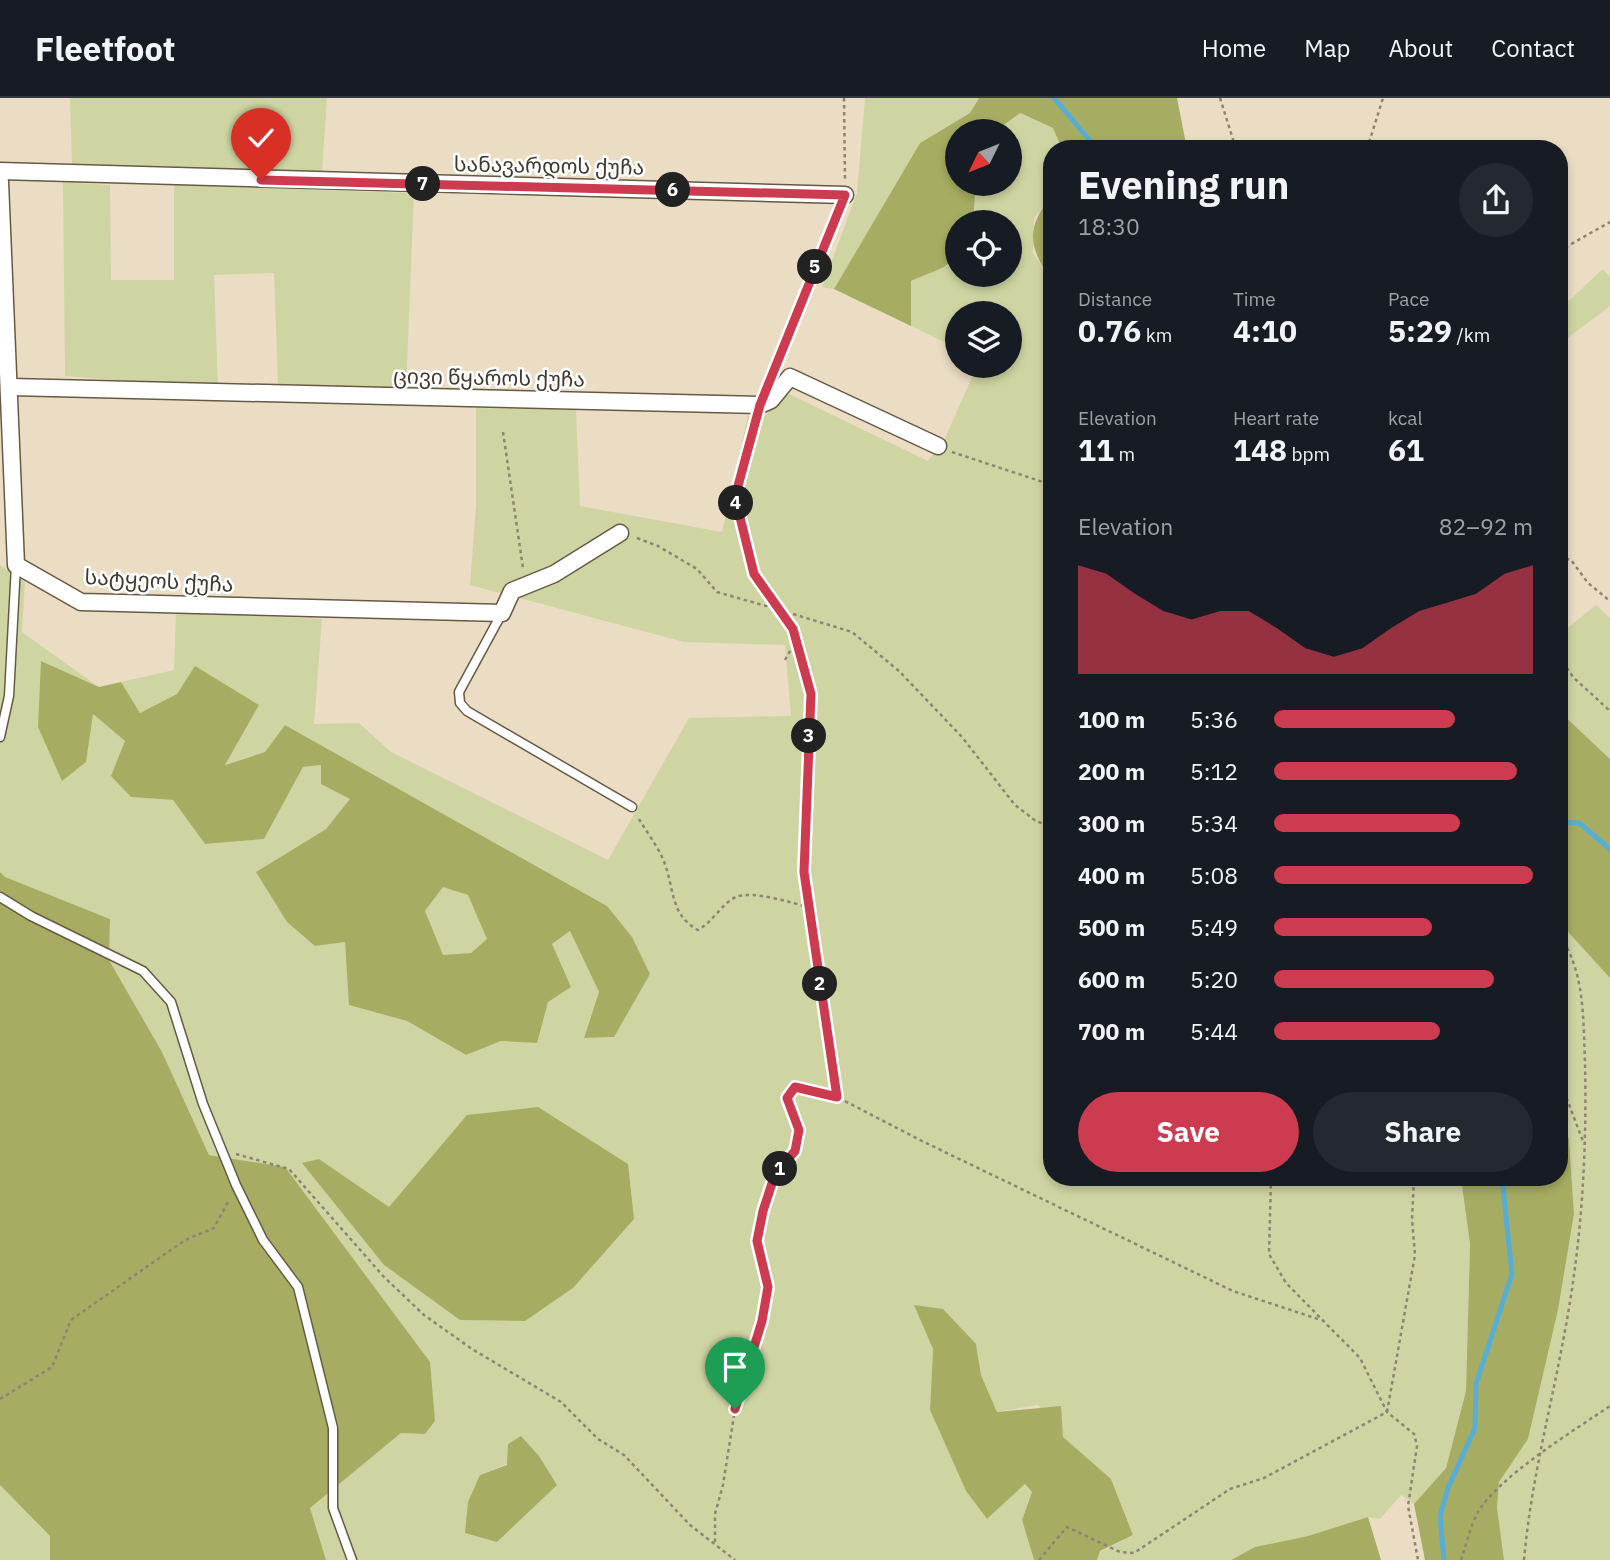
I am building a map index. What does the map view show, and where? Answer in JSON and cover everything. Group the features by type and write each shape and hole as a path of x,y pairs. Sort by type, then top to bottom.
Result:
{"street":[{"name":"სანავარდოს ქუჩა","path":"0,171 845,195"},
{"path":"0,181 11,387 16,565"},
{"path":"760,405 771,400 790,377 938,446"},
{"name":"ცივი წყაროს ქუჩა","path":"11,387 760,405"},
{"path":"502,613 512,591 554,575 620,533"},
{"name":"სატყეოს ქუჩა","path":"16,565 81,603 502,613"}],"lane":[{"path":"0,737 9,696 16,565"},
{"path":"502,613 459,692 460,704 467,711 632,807"},
{"path":"0,897 31,916 143,971 171,1002 199,1093 236,1185 263,1240 298,1287 333,1428 333,1508 352,1560"}],"path":[{"path":"837,1097 804,872 811,694 793,629 754,574 735,497 760,405 845,195 844,98"},
{"path":"1220,98 1233,140"},
{"path":"1370,140 1383,98"},
{"path":"1568,246 1610,222"},
{"path":"503,432 525,576 512,591"},
{"path":"938,446 978,463 1043,482"},
{"path":"620,533 658,545 696,569 717,592 852,632 899,671 962,737 1014,805 1043,824"},
{"path":"1568,559 1588,583 1610,601"},
{"path":"785,660 795,642"},
{"path":"1568,670 1610,711"},
{"path":"632,807 663,859 673,902 687,925 698,930 712,922 719,911 737,897 764,897 809,907"},
{"path":"1524,1560 1538,1455 1567,1322 1582,1211 1585,1147 1583,993 1568,947"},
{"path":"715,1544 715,1514 726,1472 735,1409 762,1321 768,1287 757,1241 763,1211 775,1174 795,1151 799,1130 787,1098 795,1087 837,1097 924,1142 1233,1291 1318,1319"},
{"path":"1568,1102 1585,1147"},
{"path":"220,1147 289,1170 384,1276 424,1315 472,1349 561,1402 598,1439 624,1455 690,1525 735,1560"},
{"path":"0,1399 52,1367 71,1320 185,1240 214,1228 236,1185"},
{"path":"1271,1186 1269,1254 1286,1283 1318,1319 1360,1358 1387,1412 1414,1434 1418,1446 1408,1506 1418,1560"},
{"path":"1387,1412 1415,1255 1412,1219 1414,1186"},
{"path":"1461,1560 1478,1512 1538,1455 1610,1406"},
{"path":"1039,1560 1067,1527 1120,1552 1133,1553 1230,1489 1264,1478 1387,1412"}],"green space":[{"path":"70,98 327,98 322,173 72,165"},
{"path":"865,98 979,98 970,113 960,119 945,119 945,128 920,143 834,289 822,287 857,193"},
{"path":"979,98 1177,98 1185,140 1058,140 1053,128 1020,113 1012,119 960,119 970,113"},
{"path":"1019,113 1053,128 1058,140 1043,140 1043,206 1034,218 1033,253 1043,268 1043,1186 1462,1186 1470,1244 1466,1391 1446,1468 1414,1504 1401,1495 1380,1519 1368,1517 1308,1536 1255,1547 1231,1560 1097,1560 1100,1552 1133,1535 1111,1479 1063,1438 1038,1405 997,1412 981,1375 976,1344 915,1305 933,1349 930,1410 966,1491 987,1519 1025,1484 1032,1492 1022,1520 1034,1560 326,1560 309,1508 401,1433 425,1434 435,1421 285,1167 209,1155 162,1052 109,960 110,919 4,877 0,872 0,565 25,582 22,632 99,687 41,661 86,762 92,713 125,741 131,797 173,800 205,844 264,839 303,767 321,765 351,799 326,829 256,872 345,942 350,1005 407,1021 466,1055 501,1041 536,1043 552,944 570,931 599,992 584,1038 614,1037 607,906 285,725 265,752 224,765 196,666 177,694 140,713 121,682 174,670 176,612 322,619 314,724 359,723 391,752 608,860 689,718 791,716 785,645 684,642 470,585 476,505 476,408 576,410 580,506 722,532 748,415 753,420 766,415 789,394 928,461 945,438 972,378 1022,378 1022,301 945,301 945,342 911,326 911,281 945,267 945,287 1022,287 1022,210 974,210 975,196 1022,196 1022,119 1011,119","holes":["319,1159 388,1207 525,1321 461,1320 384,1265","507,1464 556,1485 497,1542 480,1475"]},
{"path":"945,128 945,196 975,196 974,210 945,210 945,266 911,281 911,326 834,289 920,143"},
{"path":"63,182 110,185 111,280 174,280 174,185 414,193 406,390 278,386 274,273 214,275 218,388 65,376"},
{"path":"1043,207 1043,266 1034,247 1037,218"},
{"path":"1603,269 1610,277 1610,306 1568,338 1568,302"},
{"path":"1596,605 1610,618 1610,759 1568,719 1568,628"},
{"path":"41,661 99,687 121,682 140,713 177,694 195,666 259,705 225,765 265,752 285,725 607,906 632,937 650,974 614,1037 584,1038 599,992 570,931 552,944 571,987 548,1002 537,1043 501,1041 466,1055 407,1021 349,1005 345,942 315,946 287,922 256,872 326,829 350,799 321,784 321,765 303,767 264,839 205,844 173,800 131,797 111,776 125,741 93,714 86,762 62,781 38,727","holes":["443,887 468,895 487,939 471,953 443,955 425,911"]},
{"path":"1568,719 1610,759 1610,978 1568,932"},
{"path":"0,872 5,877 110,919 109,960 162,1052 209,1155 285,1167 430,1362 435,1421 425,1434 401,1433 310,1508 326,1560 50,1560 50,1536 0,1485"},
{"path":"443,886 468,895 488,940 471,953 443,956 425,911"},
{"path":"1568,932 1610,978 1610,1560 1504,1560 1497,1507 1499,1482 1528,1439 1558,1310 1574,1214 1569,1139"},
{"path":"538,1107 628,1164 634,1219 573,1288 525,1321 460,1320 384,1265 302,1163 319,1159 389,1207 467,1115"},
{"path":"1568,1137 1574,1214 1558,1310 1528,1439 1499,1482 1497,1507 1504,1560 1425,1560 1414,1504 1446,1468 1466,1391 1470,1244 1462,1186 1568,1186"},
{"path":"914,1305 943,1309 976,1344 981,1375 997,1412 1061,1406 1063,1437 1111,1479 1133,1535 1100,1551 1097,1560 1034,1560 1022,1520 1032,1492 1025,1484 987,1519 966,1491 930,1410 933,1349"},
{"path":"521,1436 539,1456 557,1485 497,1542 465,1533 468,1502 480,1475 507,1465 508,1444"},
{"path":"0,1485 50,1536 50,1560 0,1560"},
{"path":"1368,1517 1381,1560 1231,1560 1255,1547 1308,1536"}],"waterway":[{"path":"1054,98 1089,140"},
{"path":"1568,822 1579,823 1610,849"},
{"path":"1444,1560 1440,1516 1448,1488 1475,1428 1476,1384 1512,1274 1503,1186"}],"route":[{"path":"261,180 845,195 776,360 760,405 735,497 754,574 793,629 811,694 804,872 837,1097 795,1087 787,1098 799,1130 795,1151 775,1174 763,1211 757,1241 768,1287 762,1321 735,1409"}]}
